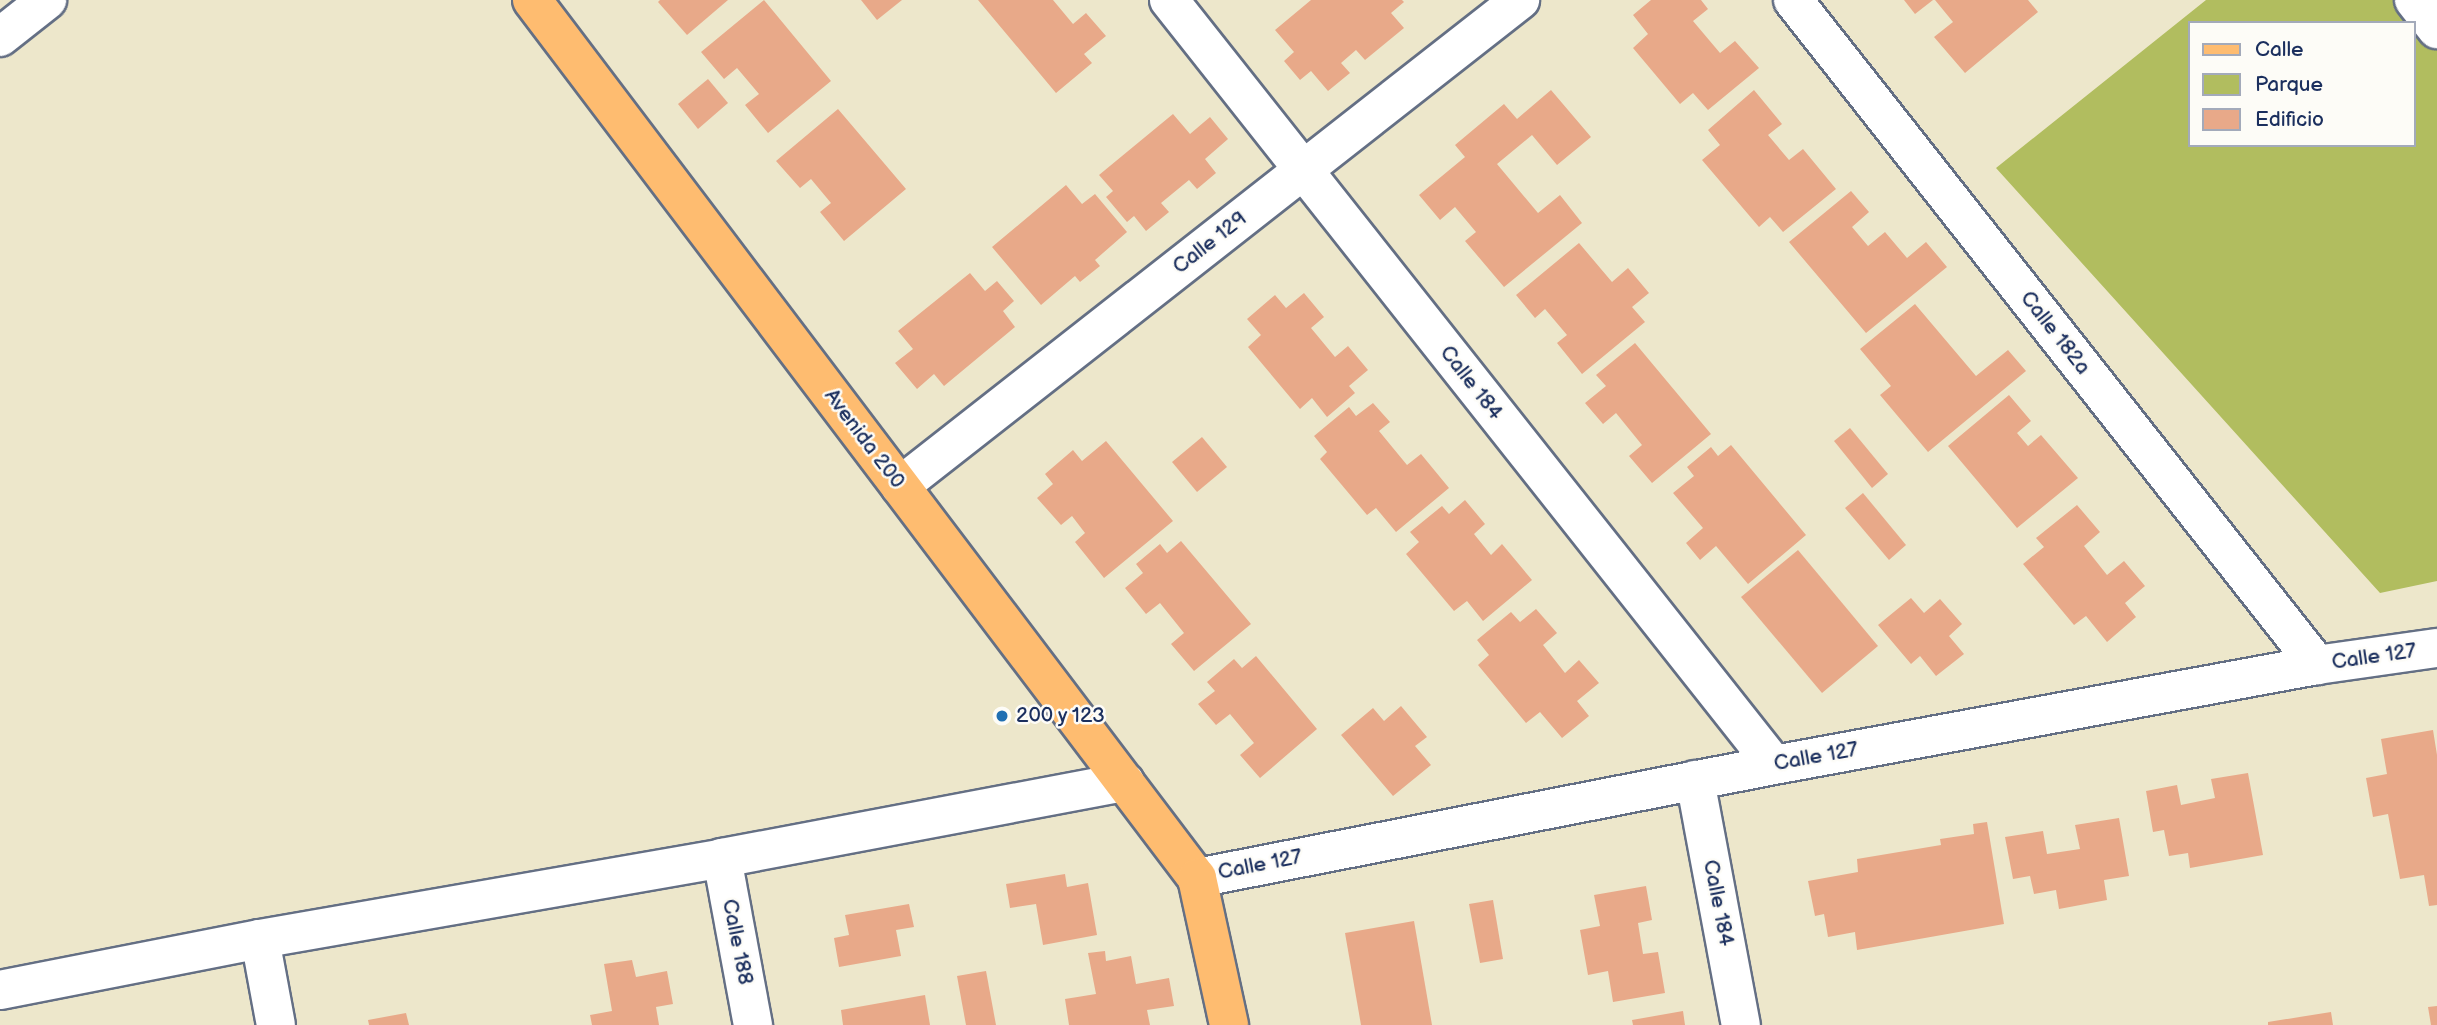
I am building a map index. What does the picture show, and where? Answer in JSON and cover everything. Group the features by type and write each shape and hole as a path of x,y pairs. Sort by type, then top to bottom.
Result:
{"main road":[{"name":"Avenida 200","path":"532,0 1197,878"},
{"path":"1197,878 1228,1025"}],"street":[{"name":"Calle 184","path":"1169,0 1774,765"},
{"name":"Calle 129","path":"900,485 1520,0"},
{"name":"Calle 182a","path":"1793,0 2318,665"},
{"path":"2414,0 2437,29"},
{"path":"0,37 44,1"},
{"name":"Calle 127","path":"1197,878 1774,765 2318,665 2437,648"},
{"name":"Calle 184","path":"1695,780 1741,1025"},
{"path":"0,990 260,939 722,858 1125,782"},
{"name":"Calle 188","path":"722,858 753,1025"},
{"path":"260,939 276,1025"}],"green space":[{"path":"2206,0 2437,0 2437,581 2380,593 1996,168"}],"building":[{"path":"728,0 687,35 658,2"},
{"path":"764,0 831,81 768,133 745,105 759,94 737,68 724,79 701,52"},
{"path":"861,0 902,0 877,20"},
{"path":"978,0 1053,0 1073,24 1086,13 1106,36 1084,54 1092,63 1056,93"},
{"path":"1311,0 1402,0 1404,2 1391,13 1404,28 1365,60 1356,50 1341,63 1350,73 1328,91 1311,71 1300,80 1284,61 1294,52 1275,30"},
{"path":"1651,0 1701,0 1708,9 1693,21 1720,53 1735,41 1759,68 1708,110 1693,93 1680,104 1633,48 1648,34 1633,15"},
{"path":"1904,0 1933,0 1915,14"},
{"path":"1935,0 2028,0 2038,12 1965,73 1934,37 1953,22"},
{"path":"708,79 728,103 698,129 678,104"},
{"path":"1551,90 1591,137 1557,165 1532,135 1497,164 1538,213 1560,195 1582,223 1504,287 1465,241 1476,232 1455,207 1440,220 1419,195 1465,157 1455,145 1504,104 1517,119"},
{"path":"1754,90 1782,124 1768,135 1789,160 1803,149 1836,189 1783,232 1770,217 1759,227 1702,160 1720,145 1708,130"},
{"path":"838,109 906,189 844,241 820,212 831,203 811,179 800,188 776,161"},
{"path":"1173,114 1190,134 1210,117 1228,139 1205,159 1216,173 1197,189 1189,180 1161,203 1169,212 1146,231 1134,216 1127,222 1106,197 1113,191 1099,175"},
{"path":"1066,185 1082,204 1095,194 1127,232 1095,260 1100,266 1080,282 1075,276 1041,305 992,247"},
{"path":"1851,191 1869,212 1852,227 1868,246 1885,232 1907,258 1926,242 1947,267 1866,333 1789,242"},
{"path":"1579,243 1612,282 1628,268 1649,293 1632,307 1645,322 1582,374 1557,343 1567,335 1545,309 1535,318 1516,295"},
{"path":"970,273 985,291 997,281 1014,301 1003,311 1015,327 944,386 934,374 917,389 895,363 913,349 898,331"},
{"path":"1304,293 1324,317 1311,328 1335,357 1348,346 1368,370 1349,386 1355,393 1327,417 1312,398 1300,409 1248,347 1261,335 1247,319 1275,295 1286,308"},
{"path":"1915,304 1976,376 2008,350 2026,371 1928,452 1880,395 1891,386 1860,349"},
{"path":"1635,343 1711,434 1652,483 1629,456 1642,445 1616,413 1603,424 1585,403 1606,386 1596,375"},
{"path":"2009,395 2031,421 2017,433 2028,446 2041,435 2078,478 2017,528 1948,446"},
{"path":"1373,403 1390,422 1379,431 1407,465 1421,454 1449,488 1396,532 1376,508 1367,515 1320,459 1327,452 1314,436 1349,407 1356,416"},
{"path":"1850,428 1888,474 1872,488 1834,441"},
{"path":"1202,437 1227,467 1197,492 1172,462"},
{"path":"1106,441 1173,521 1104,578 1075,542 1085,533 1072,516 1061,525 1037,498 1053,484 1045,474 1073,450 1082,461"},
{"path":"1731,445 1806,535 1748,584 1716,546 1700,560 1686,543 1703,528 1673,493 1694,476 1687,467 1711,447 1718,456"},
{"path":"1863,493 1906,545 1889,560 1845,508"},
{"path":"1465,500 1485,524 1474,534 1491,555 1502,544 1532,580 1483,621 1467,601 1454,611 1406,554 1419,542 1410,532 1442,506 1449,514"},
{"path":"2077,505 2100,532 2084,546 2107,575 2124,561 2145,586 2125,603 2136,617 2107,642 2086,616 2074,625 2023,564 2044,547 2036,538"},
{"path":"1181,541 1251,624 1194,671 1171,644 1184,633 1160,603 1146,614 1125,588 1143,573 1136,564 1160,544 1167,553"},
{"path":"1798,550 1878,646 1822,693 1741,597"},
{"path":"1911,598 1924,613 1940,599 1962,624 1949,636 1964,654 1936,676 1920,656 1911,664 1878,625"},
{"path":"1536,609 1557,633 1543,645 1565,673 1579,660 1599,683 1577,701 1589,716 1562,738 1540,712 1526,723 1478,665 1489,655 1477,640 1511,612 1520,622"},
{"path":"1256,656 1317,729 1260,778 1240,755 1254,743 1230,714 1216,725 1198,704 1215,691 1207,682 1234,659 1242,668"},
{"path":"1401,706 1427,737 1415,746 1431,765 1393,796 1341,735 1373,708 1384,721"},
{"path":"2433,730 2437,755 2437,905 2429,906 2424,875 2400,879 2388,814 2373,817 2366,778 2387,774 2381,739"},
{"path":"2248,773 2263,855 2190,868 2188,853 2169,856 2164,830 2153,832 2146,791 2177,785 2181,805 2215,798 2211,779"},
{"path":"2119,818 2129,876 2104,880 2107,900 2059,909 2056,890 2034,894 2030,876 2013,879 2005,837 2043,831 2047,854 2080,849 2075,825"},
{"path":"1987,822 2004,924 1857,950 1855,932 1828,937 1824,914 1815,916 1808,881 1858,872 1857,859 1941,845 1940,839 1974,834 1973,824"},
{"path":"1065,874 1067,887 1088,883 1097,935 1043,945 1036,904 1010,908 1006,884"},
{"path":"1646,886 1652,920 1638,923 1643,954 1658,952 1665,993 1613,1002 1608,971 1588,975 1580,930 1600,926 1594,895"},
{"path":"1493,900 1503,959 1480,963 1469,904"},
{"path":"909,904 914,927 896,930 901,956 839,967 834,938 849,935 845,915"},
{"path":"1414,921 1432,1025 1361,1025 1345,933"},
{"path":"1105,951 1106,961 1131,956 1136,984 1169,978 1174,1006 1147,1010 1150,1025 1069,1025 1065,999 1096,994 1088,953"},
{"path":"632,960 636,977 667,971 673,1004 656,1007 659,1025 592,1025 590,1015 612,1011 604,964"},
{"path":"986,971 996,1025 966,1025 957,976"},
{"path":"925,995 930,1025 843,1025 841,1010"},
{"path":"2437,1006 2437,1025 2431,1025 2428,1007"},
{"path":"1683,1011 1685,1025 1633,1025 1632,1020"},
{"path":"2331,1012 2333,1025 2268,1025 2268,1022"},
{"path":"406,1013 409,1025 369,1025 368,1020"}],"place":[{"name":"200 y 123","path":"1002,716"}]}
